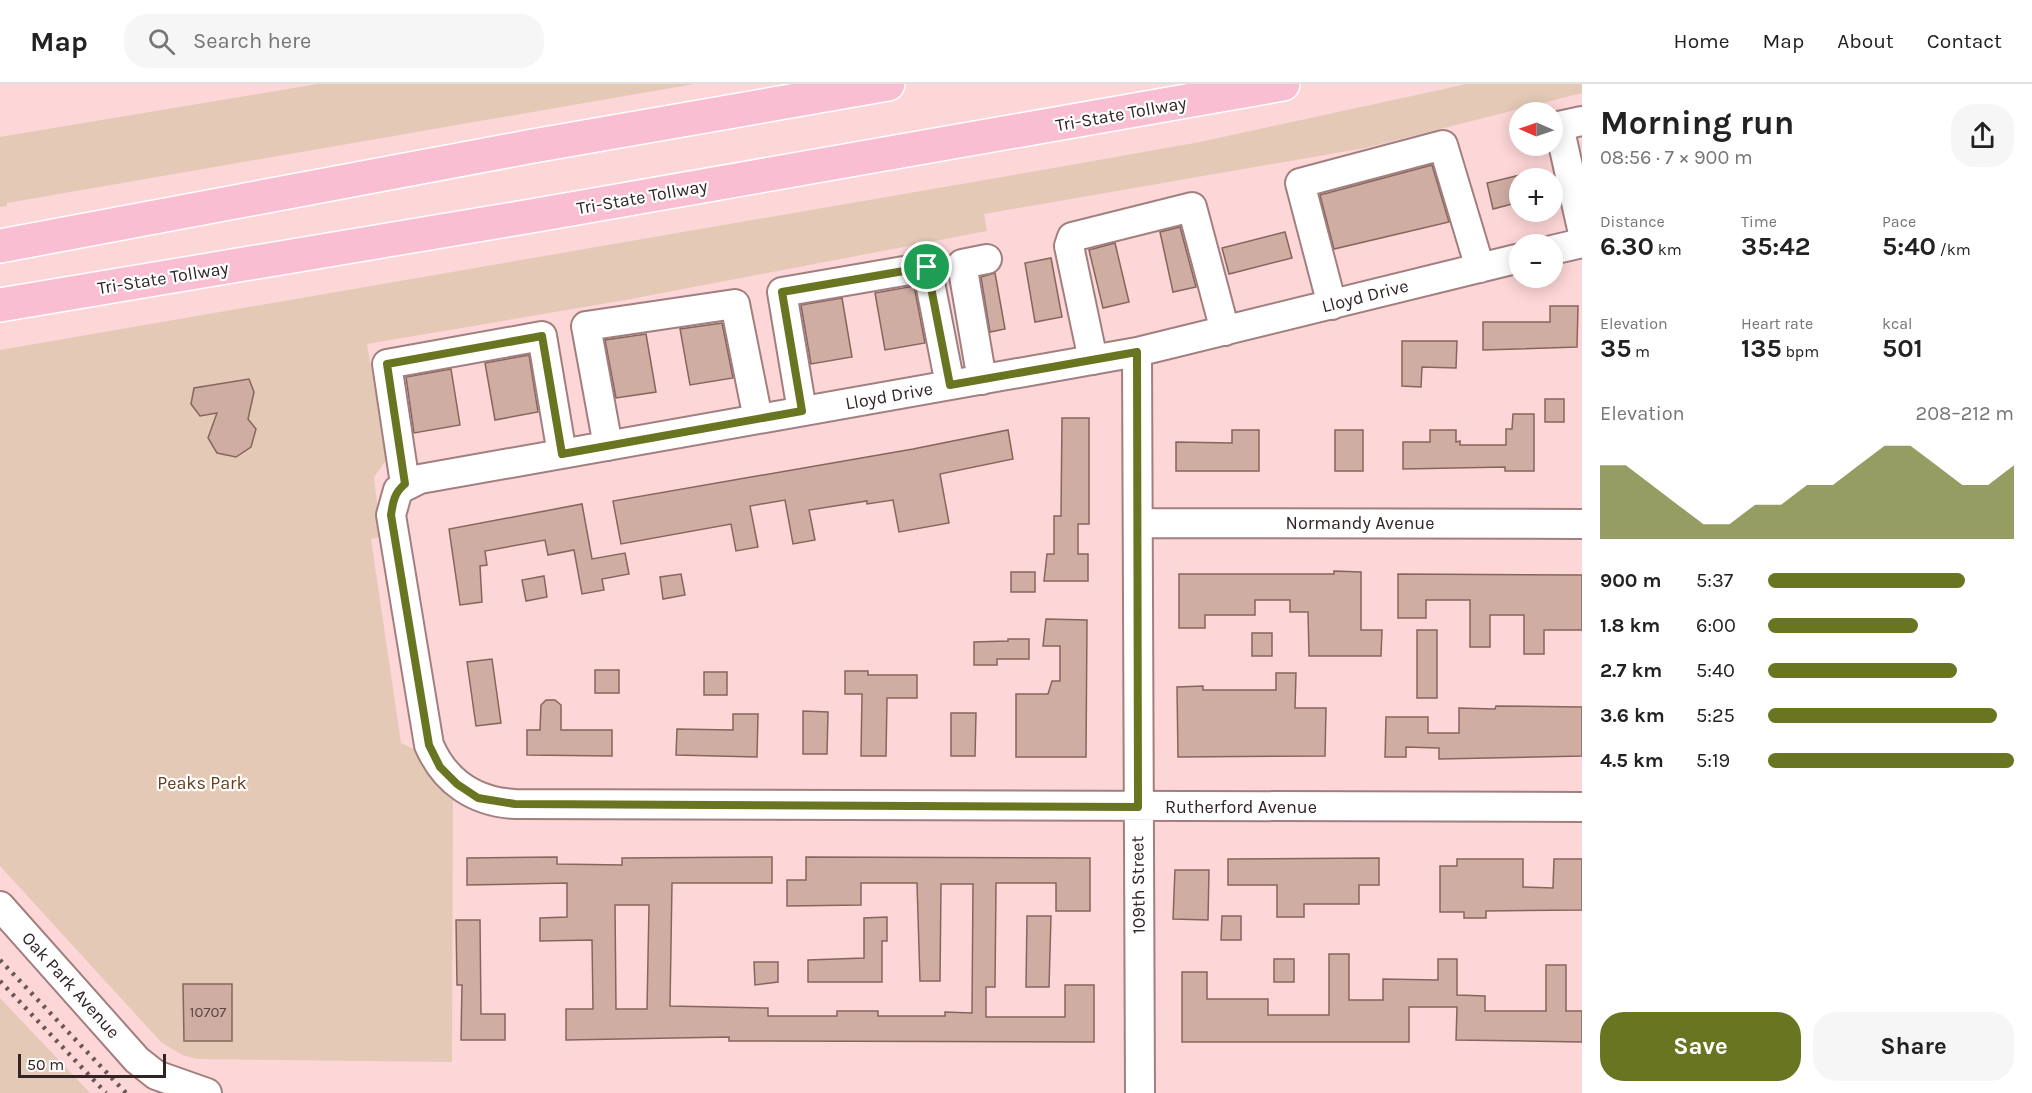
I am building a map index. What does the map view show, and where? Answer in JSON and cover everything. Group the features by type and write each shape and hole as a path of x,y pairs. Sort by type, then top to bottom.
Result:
{"highway":[{"path":"0,246 521,148 888,84"},
{"name":"Tri-State Tollway","path":"0,305 537,215 1283,84"}],"street":[{"path":"1582,121 1558,126 1582,229"},
{"path":"1332,304 1300,183 1443,145 1480,268"},
{"path":"1093,360 1069,246 1072,237 1192,207 1225,331"},
{"path":"1563,247 1582,243"},
{"path":"982,380 962,264 987,259"},
{"name":"Lloyd Drive","path":"402,487 420,479 1137,352 1509,261"},
{"path":"802,411 782,292 927,267 950,385"},
{"path":"608,446 586,326 735,304 758,419"},
{"path":"402,487 387,364 542,336 562,454"},
{"name":"109th Street","path":"1137,352 1140,1093"},
{"name":"Rutherford Avenue","path":"402,487 393,499 391,515 429,745 440,767 448,776 478,798 515,804 1582,807"},
{"name":"Normandy Avenue","path":"1138,523 1582,524"},
{"name":"Oak Park Avenue","path":"0,906 137,1060 156,1075 207,1093"}],"green space":[{"path":"318,84 694,84 7,203 7,206 0,207 0,137"},
{"name":"Peaks Park","path":"1467,84 1582,84 1582,93 1546,102 1509,102 1509,112 1365,148 984,214 987,231 631,299 367,344 387,459 374,477 381,537 371,539 401,743 423,753 438,786 453,800 452,1062 197,1059 182,1055 161,1042 0,866 0,350 1200,142"},
{"path":"0,998 90,1093 0,1093"}],"building":[{"path":"1432,165 1449,222 1334,249 1320,195"},
{"path":"1509,178 1509,205 1493,209 1487,183"},
{"path":"1180,227 1196,287 1173,292 1160,232"},
{"path":"1285,232 1292,258 1229,274 1222,248"},
{"path":"1115,243 1129,302 1103,308 1089,250"},
{"path":"1051,258 1062,317 1035,322 1025,263"},
{"path":"995,273 1005,329 990,332 981,277"},
{"path":"914,286 925,343 885,350 875,293"},
{"path":"842,298 852,357 811,364 801,305"},
{"path":"1550,306 1578,306 1577,347 1483,350 1483,322 1550,322"},
{"path":"722,323 733,378 690,385 680,329"},
{"path":"646,334 656,392 616,398 605,340"},
{"path":"1402,341 1457,341 1456,368 1422,367 1421,387 1402,386"},
{"path":"529,355 538,412 495,420 485,363"},
{"path":"451,369 460,425 414,433 406,377"},
{"path":"249,379 254,392 248,419 256,429 251,447 236,457 217,453 208,438 217,413 200,416 191,404 194,388"},
{"path":"1545,399 1564,399 1564,422 1545,422"},
{"path":"1513,414 1534,414 1534,471 1505,471 1505,467 1403,469 1403,442 1430,442 1430,430 1456,430 1456,442 1460,441 1460,445 1506,445 1506,429 1512,429"},
{"path":"1062,418 1089,418 1089,524 1078,524 1078,554 1088,554 1088,581 1044,581 1047,554 1054,554 1054,516 1061,516"},
{"path":"1008,430 1013,459 940,474 949,523 899,532 893,500 867,504 867,501 809,510 815,540 793,544 785,500 750,506 758,547 736,551 731,524 621,544 613,501 913,449"},
{"path":"1232,430 1259,430 1259,471 1176,471 1176,442 1232,443"},
{"path":"1335,430 1363,430 1363,471 1335,471"},
{"path":"582,504 592,559 625,553 629,574 602,579 604,590 582,594 574,550 548,555 545,540 485,551 487,565 480,566 482,602 460,605 449,529"},
{"path":"1334,571 1361,572 1361,630 1382,630 1381,656 1309,656 1308,612 1290,612 1290,600 1255,600 1255,615 1205,615 1205,628 1179,628 1179,574 1334,574"},
{"path":"1011,572 1035,572 1035,592 1011,592"},
{"path":"681,574 685,595 663,599 660,577"},
{"path":"1398,574 1582,575 1582,630 1544,630 1544,654 1524,654 1524,615 1490,615 1490,647 1470,647 1470,600 1426,600 1426,618 1398,618"},
{"path":"544,576 547,597 526,601 522,580"},
{"path":"1046,619 1087,620 1086,757 1016,757 1016,694 1048,694 1052,681 1060,681 1060,646 1043,646"},
{"path":"1417,630 1437,630 1437,698 1417,698"},
{"path":"1252,633 1272,633 1272,656 1252,656"},
{"path":"1008,639 1029,639 1029,659 997,659 997,665 974,665 974,642 1008,641"},
{"path":"492,659 501,723 476,726 467,662"},
{"path":"595,670 619,670 619,693 595,693"},
{"path":"845,671 868,671 868,675 917,675 917,698 887,698 886,756 861,756 862,694 845,694"},
{"path":"704,672 727,672 727,695 704,695"},
{"path":"1276,673 1296,673 1295,708 1326,708 1325,756 1178,757 1177,687 1203,686 1203,690 1276,690"},
{"path":"546,700 555,700 561,705 561,730 612,730 612,756 527,755 527,730 540,730 541,705"},
{"path":"1496,706 1582,707 1582,756 1439,759 1439,748 1406,747 1406,757 1385,757 1386,717 1428,717 1428,733 1459,733 1459,708 1495,709"},
{"path":"803,711 828,712 827,754 803,754"},
{"path":"951,713 976,713 975,756 951,756"},
{"path":"733,714 758,714 757,757 676,755 677,729 733,730"},
{"path":"557,857 557,864 622,865 622,858 772,857 772,883 672,883 670,1006 768,1008 768,1016 837,1016 837,1011 878,1011 878,1016 945,1016 945,1012 972,1013 973,884 941,884 940,981 920,981 917,883 861,883 861,905 787,906 787,880 806,880 806,857 1090,858 1090,911 1056,911 1056,883 996,883 995,987 986,987 986,1017 1065,1017 1065,985 1094,985 1094,1042 729,1041 729,1037 566,1040 566,1009 593,1009 592,940 540,941 540,918 567,917 567,883 467,885 467,858","holes":["615,905 649,905 647,1009 616,1009"]},
{"path":"1379,858 1379,885 1359,885 1359,904 1304,904 1304,917 1277,917 1277,885 1228,885 1228,859"},
{"path":"1457,859 1523,859 1523,887 1553,888 1554,859 1582,859 1582,910 1486,911 1486,918 1464,918 1464,912 1440,912 1440,866 1457,866"},
{"path":"1175,870 1209,870 1208,920 1173,919"},
{"path":"1027,916 1051,916 1049,987 1026,987"},
{"path":"1222,916 1241,916 1241,940 1221,940"},
{"path":"887,917 887,941 882,941 882,982 808,982 808,960 864,958 864,918"},
{"path":"456,920 480,920 481,1014 505,1014 505,1040 461,1040 462,985 457,985"},
{"path":"1329,954 1349,954 1349,1000 1383,1000 1383,979 1438,980 1438,959 1457,959 1457,995 1485,996 1485,1011 1546,1011 1546,965 1566,965 1566,1011 1582,1011 1582,1042 1456,1040 1457,1007 1409,1007 1409,1042 1182,1042 1182,972 1207,972 1207,999 1268,999 1268,1015 1329,1015"},
{"path":"1274,959 1294,959 1294,982 1274,982"},
{"path":"754,962 778,962 778,982 755,985"},
{"path":"183,984 232,984 232,1041 184,1041"}],"railway":[{"path":"0,960 126,1093"},
{"path":"0,981 106,1093"}],"route":[{"path":"927,267 950,385 1137,352 1138,807 515,804 478,798 457,784 440,767 429,745 426,730 391,515 393,499 405,484 387,364 542,336 562,454 758,419 802,411 782,292 927,267"}]}
